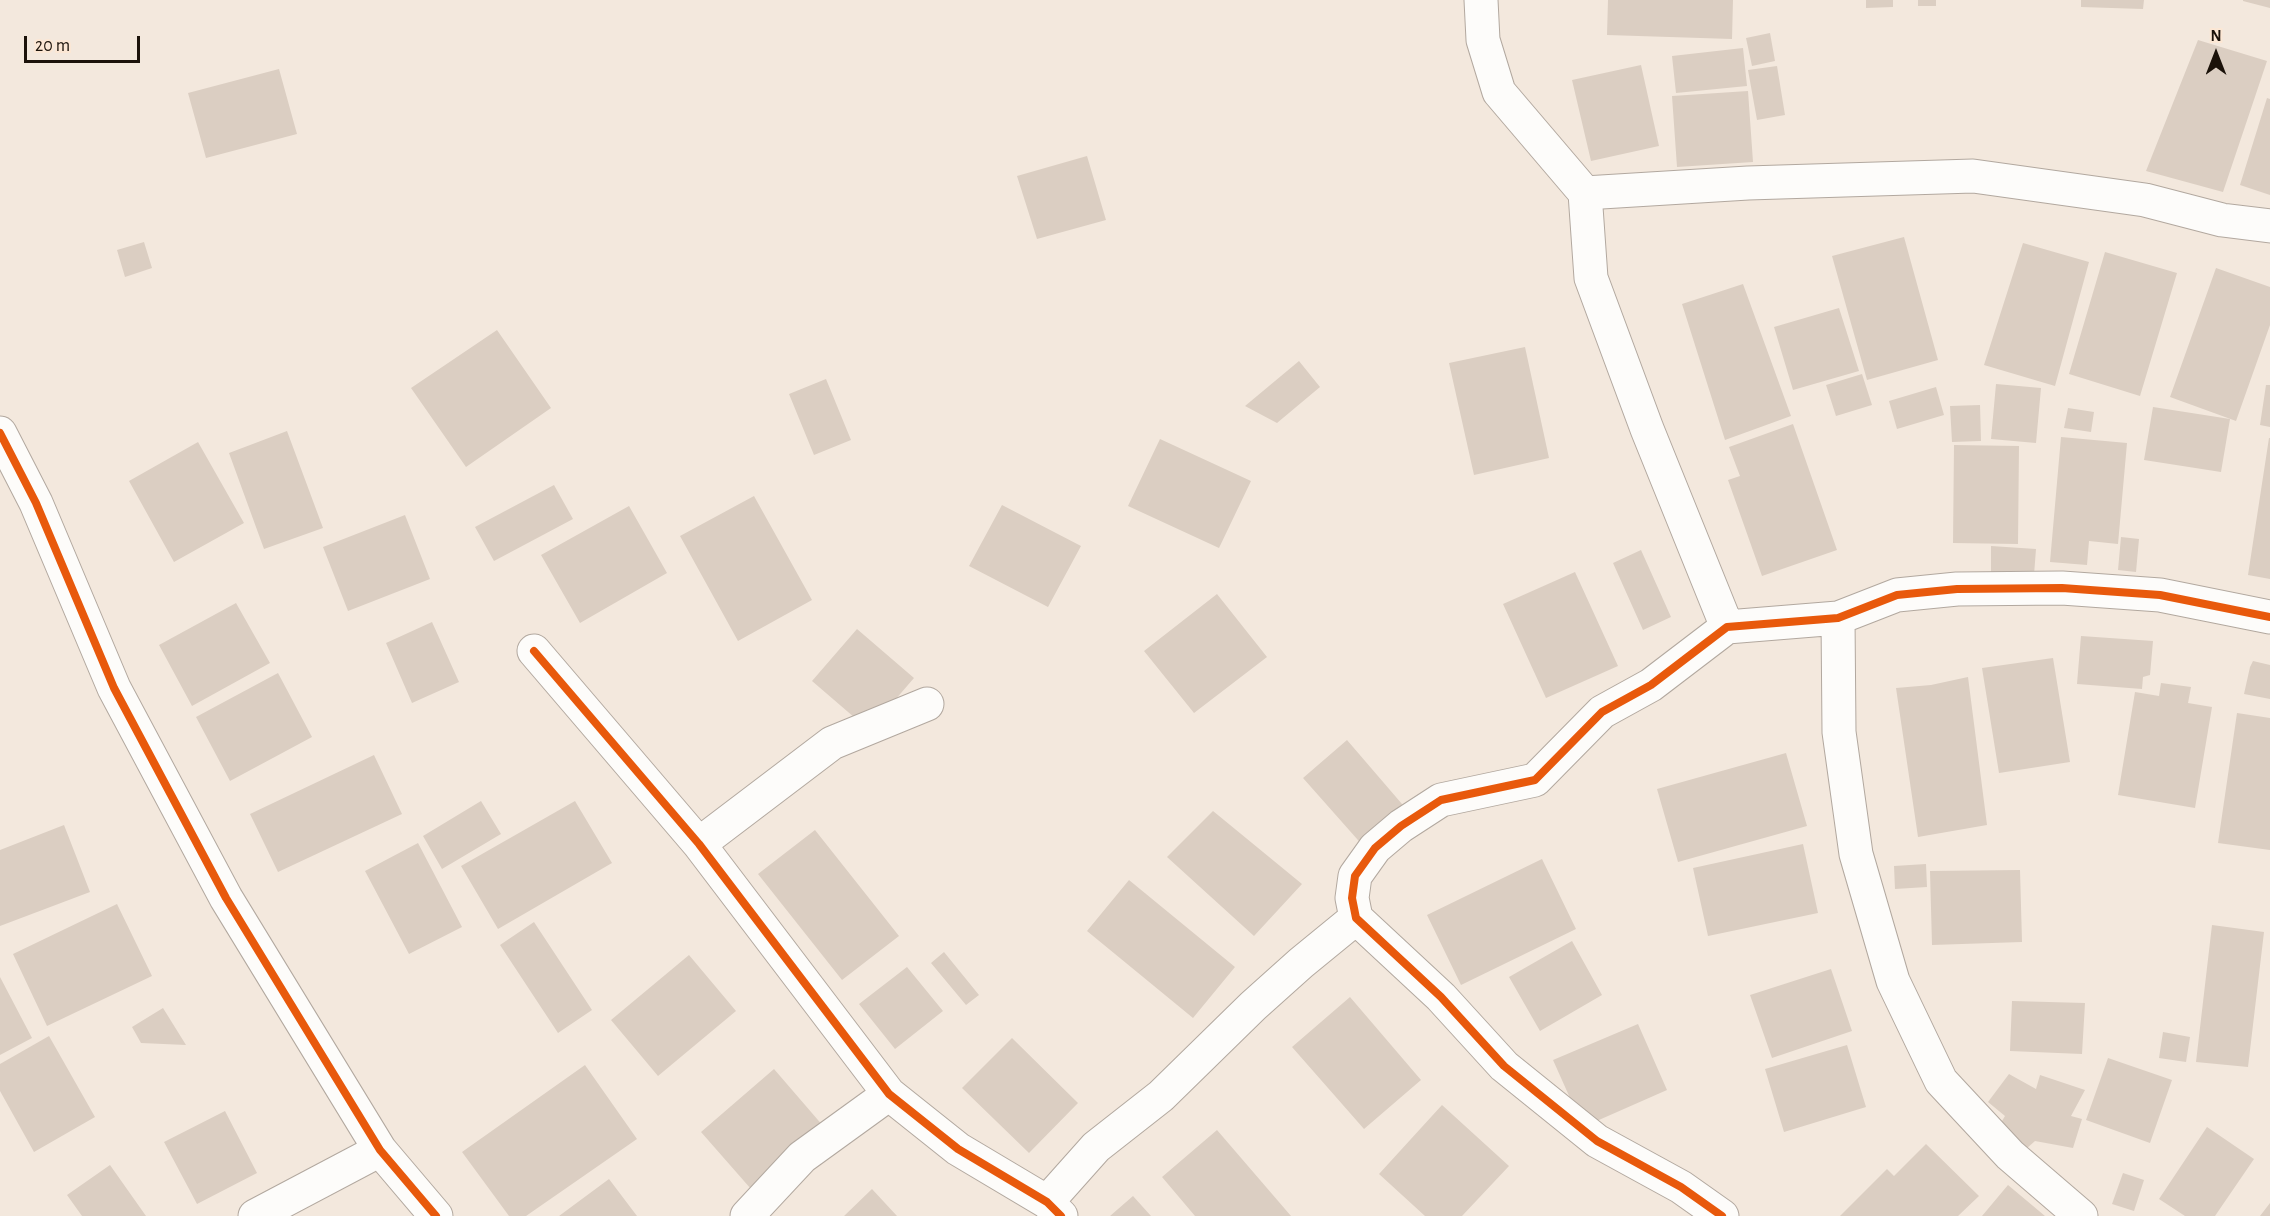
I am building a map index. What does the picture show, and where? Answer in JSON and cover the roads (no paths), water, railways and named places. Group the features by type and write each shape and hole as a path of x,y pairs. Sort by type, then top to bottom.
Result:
{"street":[{"path":"1481,0 1483,40 1499,92 1585,193 1592,278 1647,429 1727,627"},
{"path":"1585,193 1748,183 1973,177 2145,200 2222,220 2270,226"},
{"path":"0,432 36,503 119,698 226,898 380,1150 436,1216"},
{"path":"1722,1216 1681,1187 1597,1141 1504,1066 1441,997 1356,918 1352,898 1355,876 1375,848 1401,826 1441,800 1535,780 1602,712 1651,685 1727,627 1838,618 1896,595 1957,589 2062,588 2160,595 2270,617"},
{"path":"1838,618 1839,732 1856,854 1893,981 1941,1081 2010,1155 2081,1216"},
{"path":"534,651 699,844 889,1094 958,1149 1054,1209 1096,1147 1161,1096 1260,999 1356,918"},
{"path":"699,844 832,743 927,704"},
{"path":"747,1216 802,1157 889,1094"},
{"path":"255,1216 380,1150"}]}
